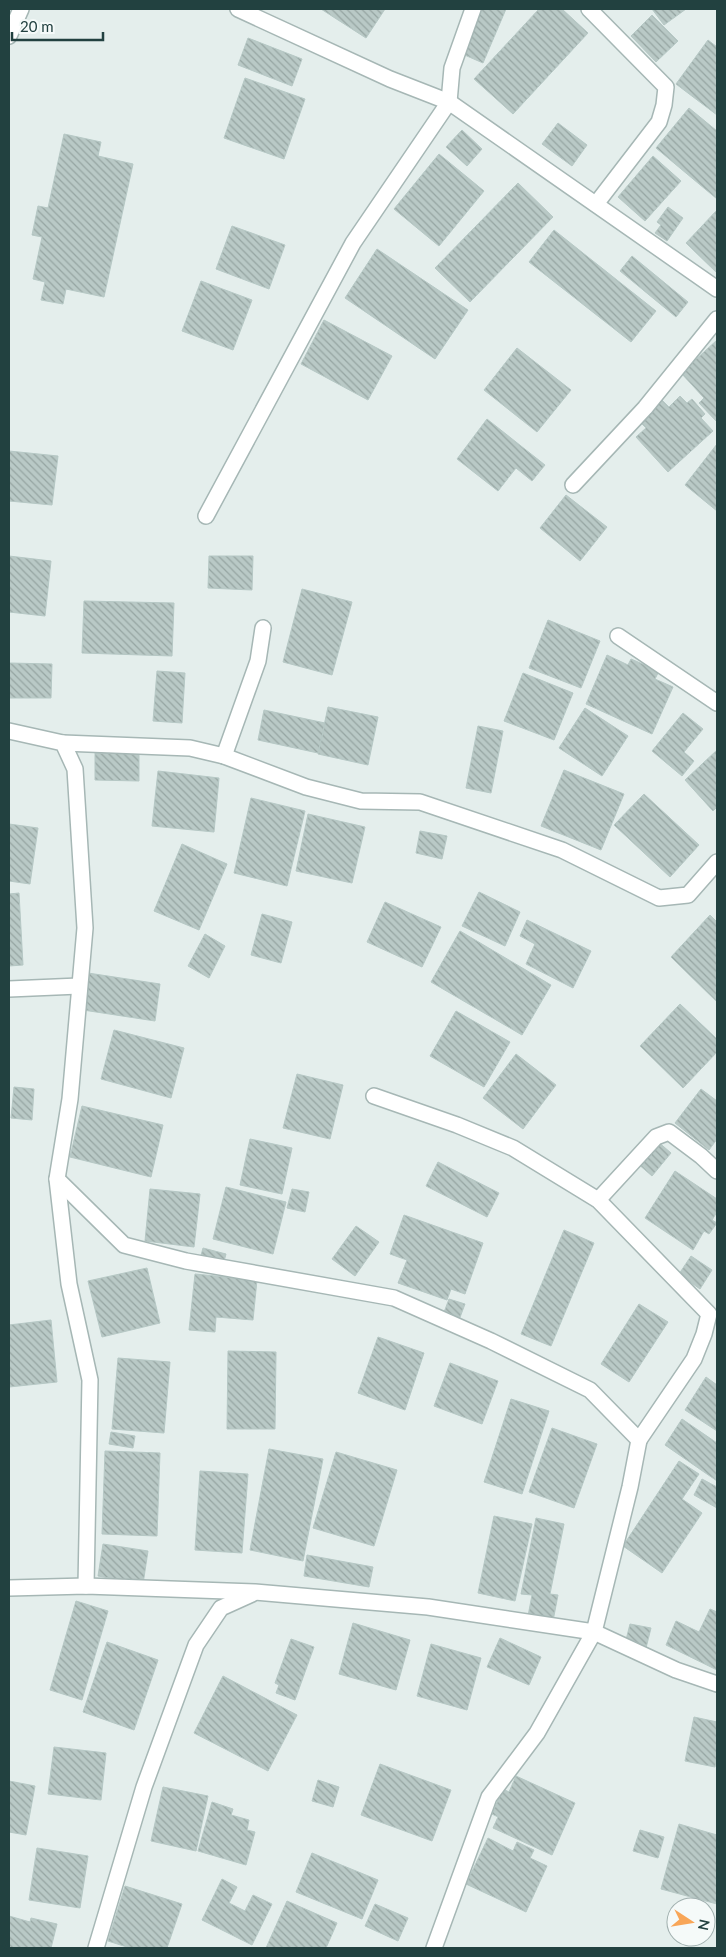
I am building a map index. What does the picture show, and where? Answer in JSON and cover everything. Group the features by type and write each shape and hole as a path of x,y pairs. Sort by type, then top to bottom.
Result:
{"street":[{"path":"9,36 22,9"},
{"path":"238,9 390,79 449,102 717,289"},
{"path":"206,516 353,243 449,102 452,68 473,9"},
{"path":"589,9 666,87 664,105 658,122 596,204"},
{"path":"573,485 645,408 717,319"},
{"path":"224,756 258,662 262,628"},
{"path":"618,636 717,703"},
{"path":"9,731 63,743 190,748 224,756 306,787 361,801 420,802 562,850 660,898 688,895 717,862"},
{"path":"63,743 75,769 85,928 70,1099 57,1179 69,1284 90,1380 86,1586"},
{"path":"9,989 79,986"},
{"path":"374,1096 457,1125 513,1148 598,1200 709,1314 704,1334 694,1359 639,1440 630,1487 594,1632 537,1733 490,1798 434,1948"},
{"path":"598,1200 656,1137 669,1132 701,1156 717,1171"},
{"path":"57,1179 124,1245 186,1261 394,1298 492,1341 590,1390 639,1440"},
{"path":"9,1588 86,1586 256,1592 428,1607 594,1632 676,1670 717,1684"},
{"path":"96,1948 144,1787 196,1645 221,1608 256,1592"}],"building":[{"path":"321,9 385,9 366,38"},
{"path":"479,9 506,9 483,63 460,53"},
{"path":"539,9 562,9 588,33 513,114 474,79"},
{"path":"652,9 686,9 664,25"},
{"path":"652,15 678,41 656,62 631,36"},
{"path":"248,38 302,59 292,86 238,65"},
{"path":"708,40 717,47 717,115 676,84"},
{"path":"245,78 305,99 284,159 224,138"},
{"path":"689,108 717,131 717,199 656,148"},
{"path":"558,123 587,145 572,166 542,144"},
{"path":"462,130 482,149 467,166 446,147"},
{"path":"64,134 101,142 98,156 133,164 104,297 66,289 63,304 41,300 45,282 33,279 42,237 32,235 38,206 48,208"},
{"path":"439,154 484,191 439,246 394,209"},
{"path":"653,156 681,181 645,221 618,197"},
{"path":"518,183 553,217 470,302 435,268"},
{"path":"668,207 683,218 667,241 655,233 661,225 657,222"},
{"path":"717,210 717,273 686,243"},
{"path":"232,226 285,245 269,289 216,269"},
{"path":"554,230 656,311 631,342 529,262"},
{"path":"377,249 468,310 435,359 345,298"},
{"path":"632,256 688,302 676,317 620,271"},
{"path":"201,281 252,300 233,350 182,331"},
{"path":"324,320 392,356 368,400 301,364"},
{"path":"717,340 717,422 699,403 704,398 681,373"},
{"path":"517,348 571,390 537,432 484,390"},
{"path":"680,396 687,403 692,399 705,414 701,418 713,431 668,472 636,437 646,428 639,421 662,400 669,407"},
{"path":"487,419 545,465 532,481 516,468 498,491 457,459"},
{"path":"717,444 717,511 685,485"},
{"path":"9,451 58,456 52,505 9,501"},
{"path":"566,495 607,527 580,561 540,528"},
{"path":"9,556 51,561 45,616 9,612"},
{"path":"209,556 253,556 252,590 208,588"},
{"path":"302,589 352,602 332,675 283,662"},
{"path":"84,601 174,603 172,656 82,653"},
{"path":"548,620 600,641 581,688 529,668"},
{"path":"607,655 628,665 631,659 659,671 655,679 673,687 652,734 586,704"},
{"path":"9,663 52,664 51,698 9,698"},
{"path":"157,671 185,673 182,723 153,721"},
{"path":"523,673 573,693 554,740 504,721"},
{"path":"328,707 378,717 368,765 318,754"},
{"path":"585,708 628,736 602,776 559,748"},
{"path":"264,710 325,723 318,753 258,740"},
{"path":"683,713 703,729 684,752 694,761 682,776 652,751"},
{"path":"478,726 503,731 491,793 466,788"},
{"path":"717,750 717,807 713,811 685,780"},
{"path":"95,753 139,754 139,781 95,780"},
{"path":"564,770 624,794 601,850 541,826"},
{"path":"158,771 219,778 214,832 152,826"},
{"path":"644,794 699,845 670,877 614,825"},
{"path":"251,798 305,811 287,886 234,873"},
{"path":"308,814 365,827 352,883 296,871"},
{"path":"9,824 38,828 30,884 9,881"},
{"path":"420,831 447,836 442,859 416,853"},
{"path":"182,844 227,864 199,930 154,911"},
{"path":"479,892 520,912 505,946 462,926"},
{"path":"19,893 23,965 9,966 9,894"},
{"path":"385,902 441,927 422,967 367,942"},
{"path":"262,914 292,922 281,963 251,955"},
{"path":"710,915 717,922 717,1002 671,957"},
{"path":"527,920 591,951 573,988 526,964 535,944 520,936"},
{"path":"460,931 551,985 522,1035 431,982"},
{"path":"205,934 225,946 209,978 188,966"},
{"path":"88,973 160,984 155,1021 83,1010"},
{"path":"680,1004 717,1039 717,1052 683,1088 640,1046"},
{"path":"456,1011 510,1042 484,1087 430,1056"},
{"path":"114,1030 184,1048 171,1098 101,1079"},
{"path":"516,1054 556,1085 523,1129 483,1098"},
{"path":"297,1074 343,1085 330,1139 283,1128"},
{"path":"14,1087 34,1089 32,1120 11,1118"},
{"path":"701,1089 717,1101 717,1139 709,1150 675,1123"},
{"path":"82,1106 163,1125 151,1177 70,1157"},
{"path":"250,1139 292,1148 282,1194 240,1185"},
{"path":"656,1140 671,1153 652,1176 637,1163"},
{"path":"438,1162 499,1193 487,1217 426,1186"},
{"path":"675,1171 717,1199 717,1212 712,1220 717,1223 709,1234 704,1231 693,1250 645,1218"},
{"path":"226,1187 286,1202 273,1254 213,1239"},
{"path":"150,1189 200,1194 194,1247 145,1241"},
{"path":"292,1189 309,1192 305,1212 287,1208"},
{"path":"404,1215 483,1243 465,1294 451,1289 447,1300 398,1283 407,1260 390,1254"},
{"path":"356,1226 379,1242 355,1276 332,1259"},
{"path":"564,1230 594,1243 551,1346 521,1334"},
{"path":"203,1248 226,1254 223,1265 200,1259"},
{"path":"691,1256 712,1270 700,1289 679,1274"},
{"path":"147,1268 160,1323 102,1337 88,1281"},
{"path":"195,1274 257,1280 253,1320 216,1317 215,1332 189,1330"},
{"path":"449,1299 465,1304 459,1320 443,1315"},
{"path":"639,1304 668,1322 629,1382 601,1364"},
{"path":"51,1320 57,1382 9,1387 9,1325"},
{"path":"378,1337 424,1353 405,1410 358,1393"},
{"path":"228,1351 276,1352 275,1429 227,1429"},
{"path":"118,1358 170,1362 164,1433 112,1429"},
{"path":"450,1363 498,1381 482,1424 434,1406"},
{"path":"706,1377 717,1385 717,1431 685,1410"},
{"path":"511,1399 549,1411 522,1494 484,1482"},
{"path":"682,1419 717,1443 717,1481 665,1445"},
{"path":"552,1428 597,1444 574,1508 529,1492"},
{"path":"111,1432 135,1436 133,1448 109,1444"},
{"path":"269,1449 323,1459 303,1561 250,1550"},
{"path":"105,1451 160,1453 157,1536 102,1534"},
{"path":"336,1452 397,1470 374,1546 313,1528"},
{"path":"679,1461 699,1474 682,1499 702,1513 662,1573 623,1546"},
{"path":"200,1471 248,1474 242,1553 195,1550"},
{"path":"702,1479 717,1487 717,1508 694,1495"},
{"path":"494,1516 532,1524 515,1601 478,1593"},
{"path":"536,1518 564,1524 550,1594 558,1595 553,1621 528,1616 532,1595 521,1594"},
{"path":"103,1544 148,1551 143,1584 98,1576"},
{"path":"307,1555 373,1567 369,1587 304,1576"},
{"path":"76,1601 108,1611 82,1700 50,1690"},
{"path":"710,1609 717,1612 717,1670 666,1645 676,1621 699,1632"},
{"path":"353,1623 410,1640 396,1690 339,1674"},
{"path":"630,1624 651,1628 646,1648 625,1644"},
{"path":"500,1638 541,1657 529,1685 487,1667"},
{"path":"291,1639 314,1647 295,1700 276,1693 279,1685 275,1683"},
{"path":"107,1642 158,1660 134,1730 83,1712"},
{"path":"431,1644 481,1658 467,1710 417,1696"},
{"path":"223,1676 297,1715 268,1771 194,1733"},
{"path":"694,1717 717,1722 715,1767 685,1761"},
{"path":"54,1747 106,1753 101,1800 48,1794"},
{"path":"380,1764 451,1790 432,1841 361,1815"},
{"path":"516,1776 575,1803 552,1855 493,1828 498,1817 492,1814 503,1789 509,1792"},
{"path":"318,1780 339,1787 333,1807 312,1801"},
{"path":"9,1781 35,1786 26,1835 9,1832"},
{"path":"163,1787 208,1796 196,1851 151,1841"},
{"path":"212,1802 233,1809 231,1815 249,1820 247,1830 255,1832 246,1865 198,1851"},
{"path":"679,1824 717,1835 717,1904 716,1897 691,1897 661,1889"},
{"path":"640,1830 664,1837 658,1858 633,1851"},
{"path":"488,1838 513,1851 517,1842 534,1850 530,1858 547,1866 526,1912 466,1884"},
{"path":"37,1848 88,1856 80,1908 29,1900"},
{"path":"312,1853 378,1880 362,1919 296,1892"},
{"path":"222,1879 237,1887 229,1903 245,1911 253,1895 272,1904 252,1945 202,1920"},
{"path":"125,1886 182,1904 167,1948 130,1948 108,1941"},
{"path":"287,1901 337,1923 326,1948 266,1948"},
{"path":"375,1904 408,1918 398,1941 365,1926"},
{"path":"9,1916 30,1922 31,1918 57,1924 51,1948 9,1948"}]}
